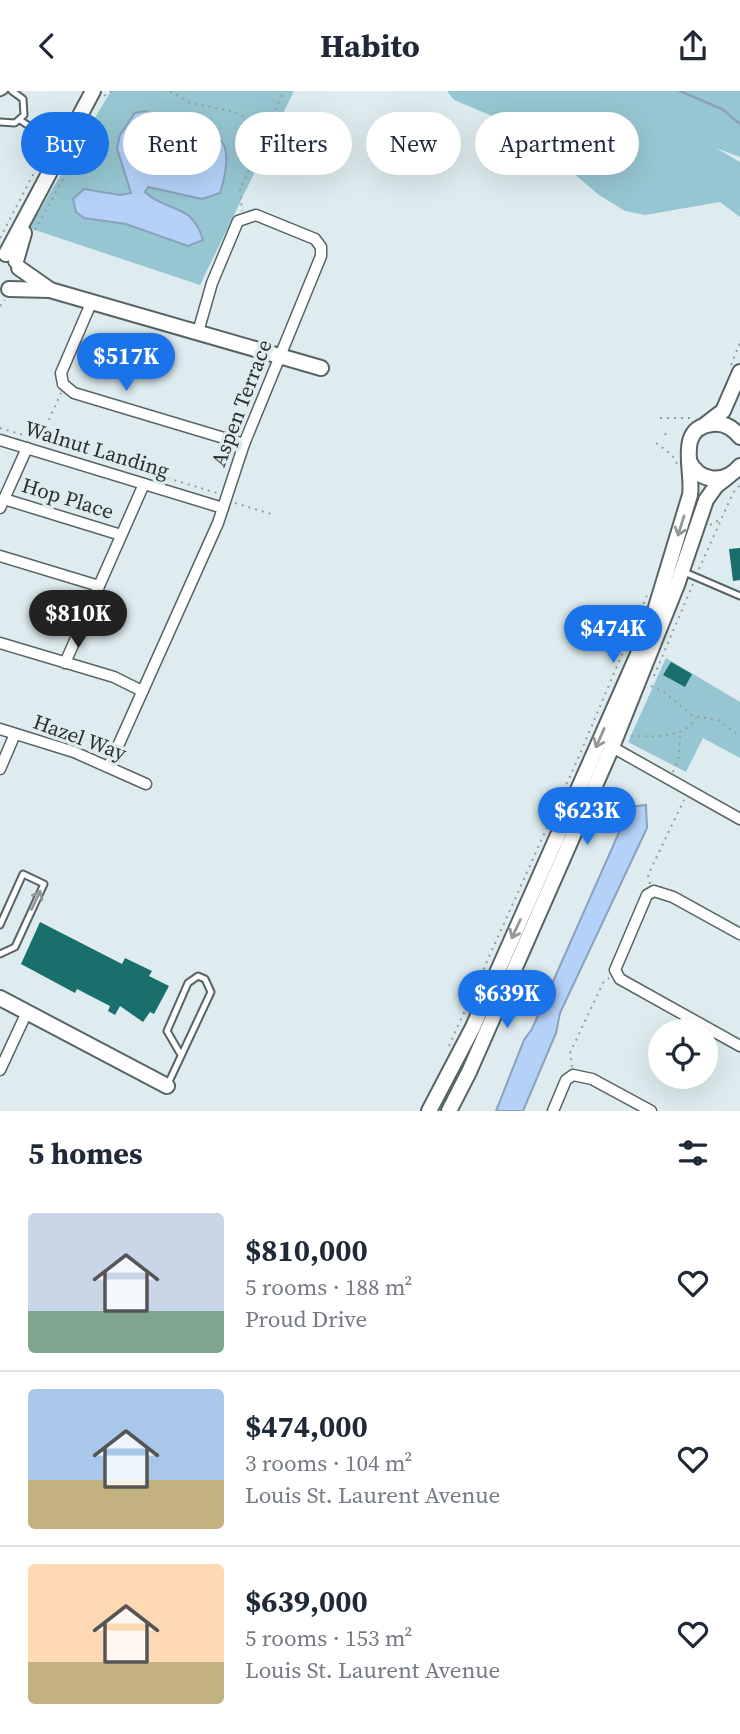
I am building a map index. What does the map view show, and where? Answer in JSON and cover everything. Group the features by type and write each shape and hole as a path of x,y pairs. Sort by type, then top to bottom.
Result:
{"main road":[{"path":"78,112 93,91"},
{"path":"3,291 18,280 10,259 43,175"},
{"path":"10,259 50,290"},
{"path":"3,291 50,290 321,367"},
{"path":"429,1111 473,1027 650,627 690,495 684,466 690,440 700,421 723,411 735,370"},
{"path":"700,421 724,424 740,437"},
{"path":"684,466 709,478 736,472"},
{"path":"449,1111 469,1072 612,747 682,571 708,496 736,472"},
{"path":"0,998 167,1086"}],"street":[{"name":"Aspen Terrace","path":"109,766 227,504 244,444 321,256 321,247 315,239 256,215 242,219"},
{"path":"198,332 212,283 242,219"},
{"path":"92,301 61,373 66,388 244,444"},
{"name":"Walnut Landing","path":"0,440 32,447 144,484 227,504"},
{"path":"2,503 32,447"},
{"path":"65,663 144,484"},
{"name":"Hop Place","path":"2,503 121,535"},
{"path":"0,556 99,586"},
{"path":"0,643 114,677 142,691"},
{"name":"Hazel Way","path":"0,729 109,766 146,785"},
{"path":"0,769 15,734"},
{"path":"612,747 740,818"},
{"path":"740,934 661,891 651,892 616,964 620,979 740,1046"},
{"path":"0,1070 27,1012"},
{"path":"553,1111 566,1080 573,1075 592,1079 651,1111"}],"lane":[{"path":"0,122 10,124 20,120 25,104 20,95 12,91"},
{"path":"682,571 740,596"},
{"path":"0,925 23,874 44,884 15,947 0,954"},
{"path":"167,1086 211,992 205,979 198,976 188,983 167,1031 181,1055"}],"path":[{"path":"170,91 190,103 235,112"},
{"path":"274,112 284,91"},
{"path":"0,238 37,175"},
{"path":"31,239 66,175"},
{"path":"242,219 240,189 247,175"},
{"path":"735,370 740,343"},
{"path":"32,447 40,439 66,388"},
{"path":"660,418 700,421"},
{"path":"0,428 220,495"},
{"path":"656,443 684,466"},
{"path":"227,504 271,514"},
{"path":"445,1056 582,751 652,583"},
{"path":"650,685 666,693 696,718 718,720 740,736"},
{"path":"631,736 679,732 696,718"},
{"path":"669,779 678,764 679,732"},
{"path":"651,892 648,874 689,790"},
{"path":"573,1075 570,1053 603,983 616,972"}],"shaded area":[{"path":"111,91 294,91 284,112 235,112 235,175 253,175 200,285 29,228 61,175 109,175 109,112 98,112"},
{"path":"447,91 740,91 740,157 716,148 740,162 740,217 720,202 645,215 625,211 599,195 575,175 639,175 639,112 483,112 454,100"},
{"path":"123,131 123,167 117,148"},
{"path":"221,141 226,160 220,193 202,199 148,187 145,192 153,199 186,214 198,228 203,240 188,246 126,224 84,218 76,212 73,199 84,189 120,195 131,193 125,175 221,175"},
{"path":"666,658 740,702 740,758 703,738 686,772 628,742"},
{"path":"646,805 647,828 560,1013 556,1033 523,1111 496,1111 524,1040 532,1029 621,828 619,822 630,807"}],"building":[{"path":"740,548 740,580 733,581 729,549"},
{"path":"671,662 692,674 685,687 663,675"},
{"path":"40,922 122,964 125,958 152,971 149,976 169,986 154,1014 150,1012 143,1022 120,1006 115,1015 108,1011 110,1006 77,989 75,993 21,964"}],"waterway":[{"path":"680,91 722,109 740,124"}]}
